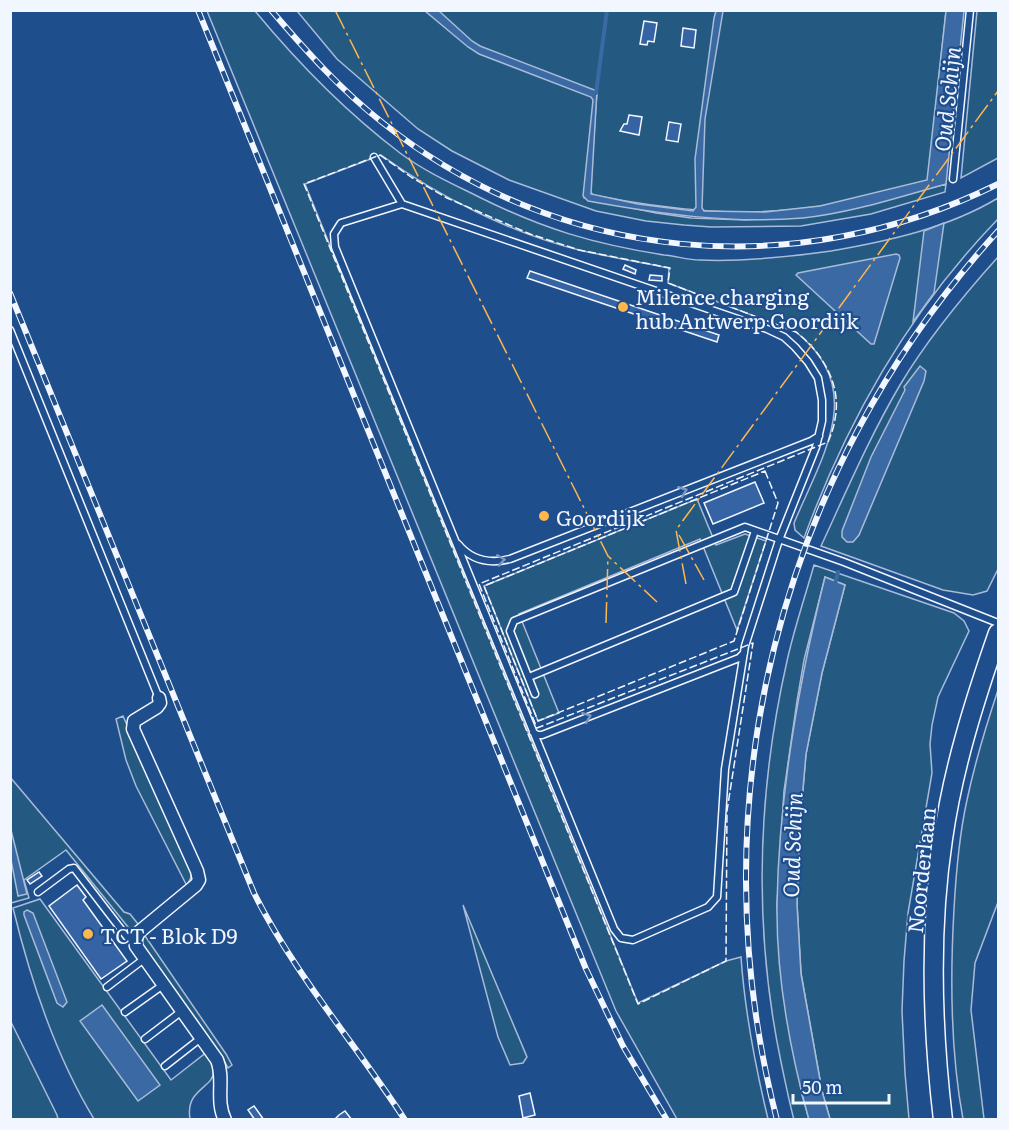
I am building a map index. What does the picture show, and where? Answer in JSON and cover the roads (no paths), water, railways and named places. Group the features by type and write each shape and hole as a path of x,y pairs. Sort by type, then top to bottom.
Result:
{"main road":[{"name":"Noorderlaan","path":"943,1119 937,1072 934,989 936,910 943,838 958,764 980,686 999,633"}],"street":[{"path":"159,698 160,703 157,708 137,718 132,725 199,880 196,885 142,928 135,940 144,959 220,1067 219,1101 225,1119"}],"lane":[{"path":"953,179 970,10"},
{"path":"374,157 402,204"},
{"path":"402,204 767,329 784,337 808,362 818,378 822,400 819,436 779,540 744,653 725,769 717,897 708,908 638,938 633,940 621,938 614,929 333,241 337,228 347,220 402,204"},
{"path":"10,330 159,698"},
{"path":"453,536 466,552 483,561 497,562 510,559 819,436"},
{"path":"535,694 510,632 514,621 745,527 844,562 999,623"},
{"path":"529,677 734,592 755,531"},
{"path":"533,732 542,735 739,658 744,653"},
{"path":"38,892 69,869 74,868 127,937 135,940"},
{"path":"107,987 144,959"},
{"path":"125,1012 163,985"},
{"path":"145,1039 182,1011"},
{"path":"165,1066 201,1038"}],"water":[{"path":"425,11 439,11 480,46 597,91 591,194 638,204 693,211 696,207 695,159 714,18 716,11 723,11 705,119 702,208 704,211 765,212 820,206 927,180 946,11 964,11 946,184 839,212 776,220 695,217 588,201 583,196 593,100 591,97 479,54"},
{"path":"944,223 934,293 913,322 924,231"},
{"path":"896,254 900,258 874,344 871,344 796,275 798,273"},
{"path":"920,366 926,371 924,381 859,535 853,542 847,542 842,537 842,531 871,457 905,390 904,387"},
{"path":"825,577 845,585 822,673 806,754 797,904 801,974 822,1091 830,1119 809,1120 796,1067 782,986 777,904 782,821 792,739 806,658"},
{"path":"10,826 27,894 18,896 11,860"},
{"path":"27,910 33,913 67,1002 63,1007 57,1003 24,915"},
{"path":"102,1005 160,1085 138,1101 80,1021"}],"waterway":[{"path":"596,93 607,10"},
{"name":"Oud Schijn","path":"835,584 838,572"}],"railway":[{"path":"198,10 586,969 623,1046 667,1120"},
{"path":"271,10 324,70 353,97 383,123 452,170 526,206 603,231 682,244 762,246 842,236 921,216 998,184"},
{"path":"777,1120 754,1001 746,881 753,763 774,647 810,535 859,427 922,326 998,231"},
{"path":"10,293 254,893 307,981 405,1120"}],"place":[{"name":"Milence charging hub Antwerp Goordijk","path":"623,307"},
{"name":"Goordijk","path":"544,516"},
{"name":"TCT - Blok D9","path":"88,934"}]}
